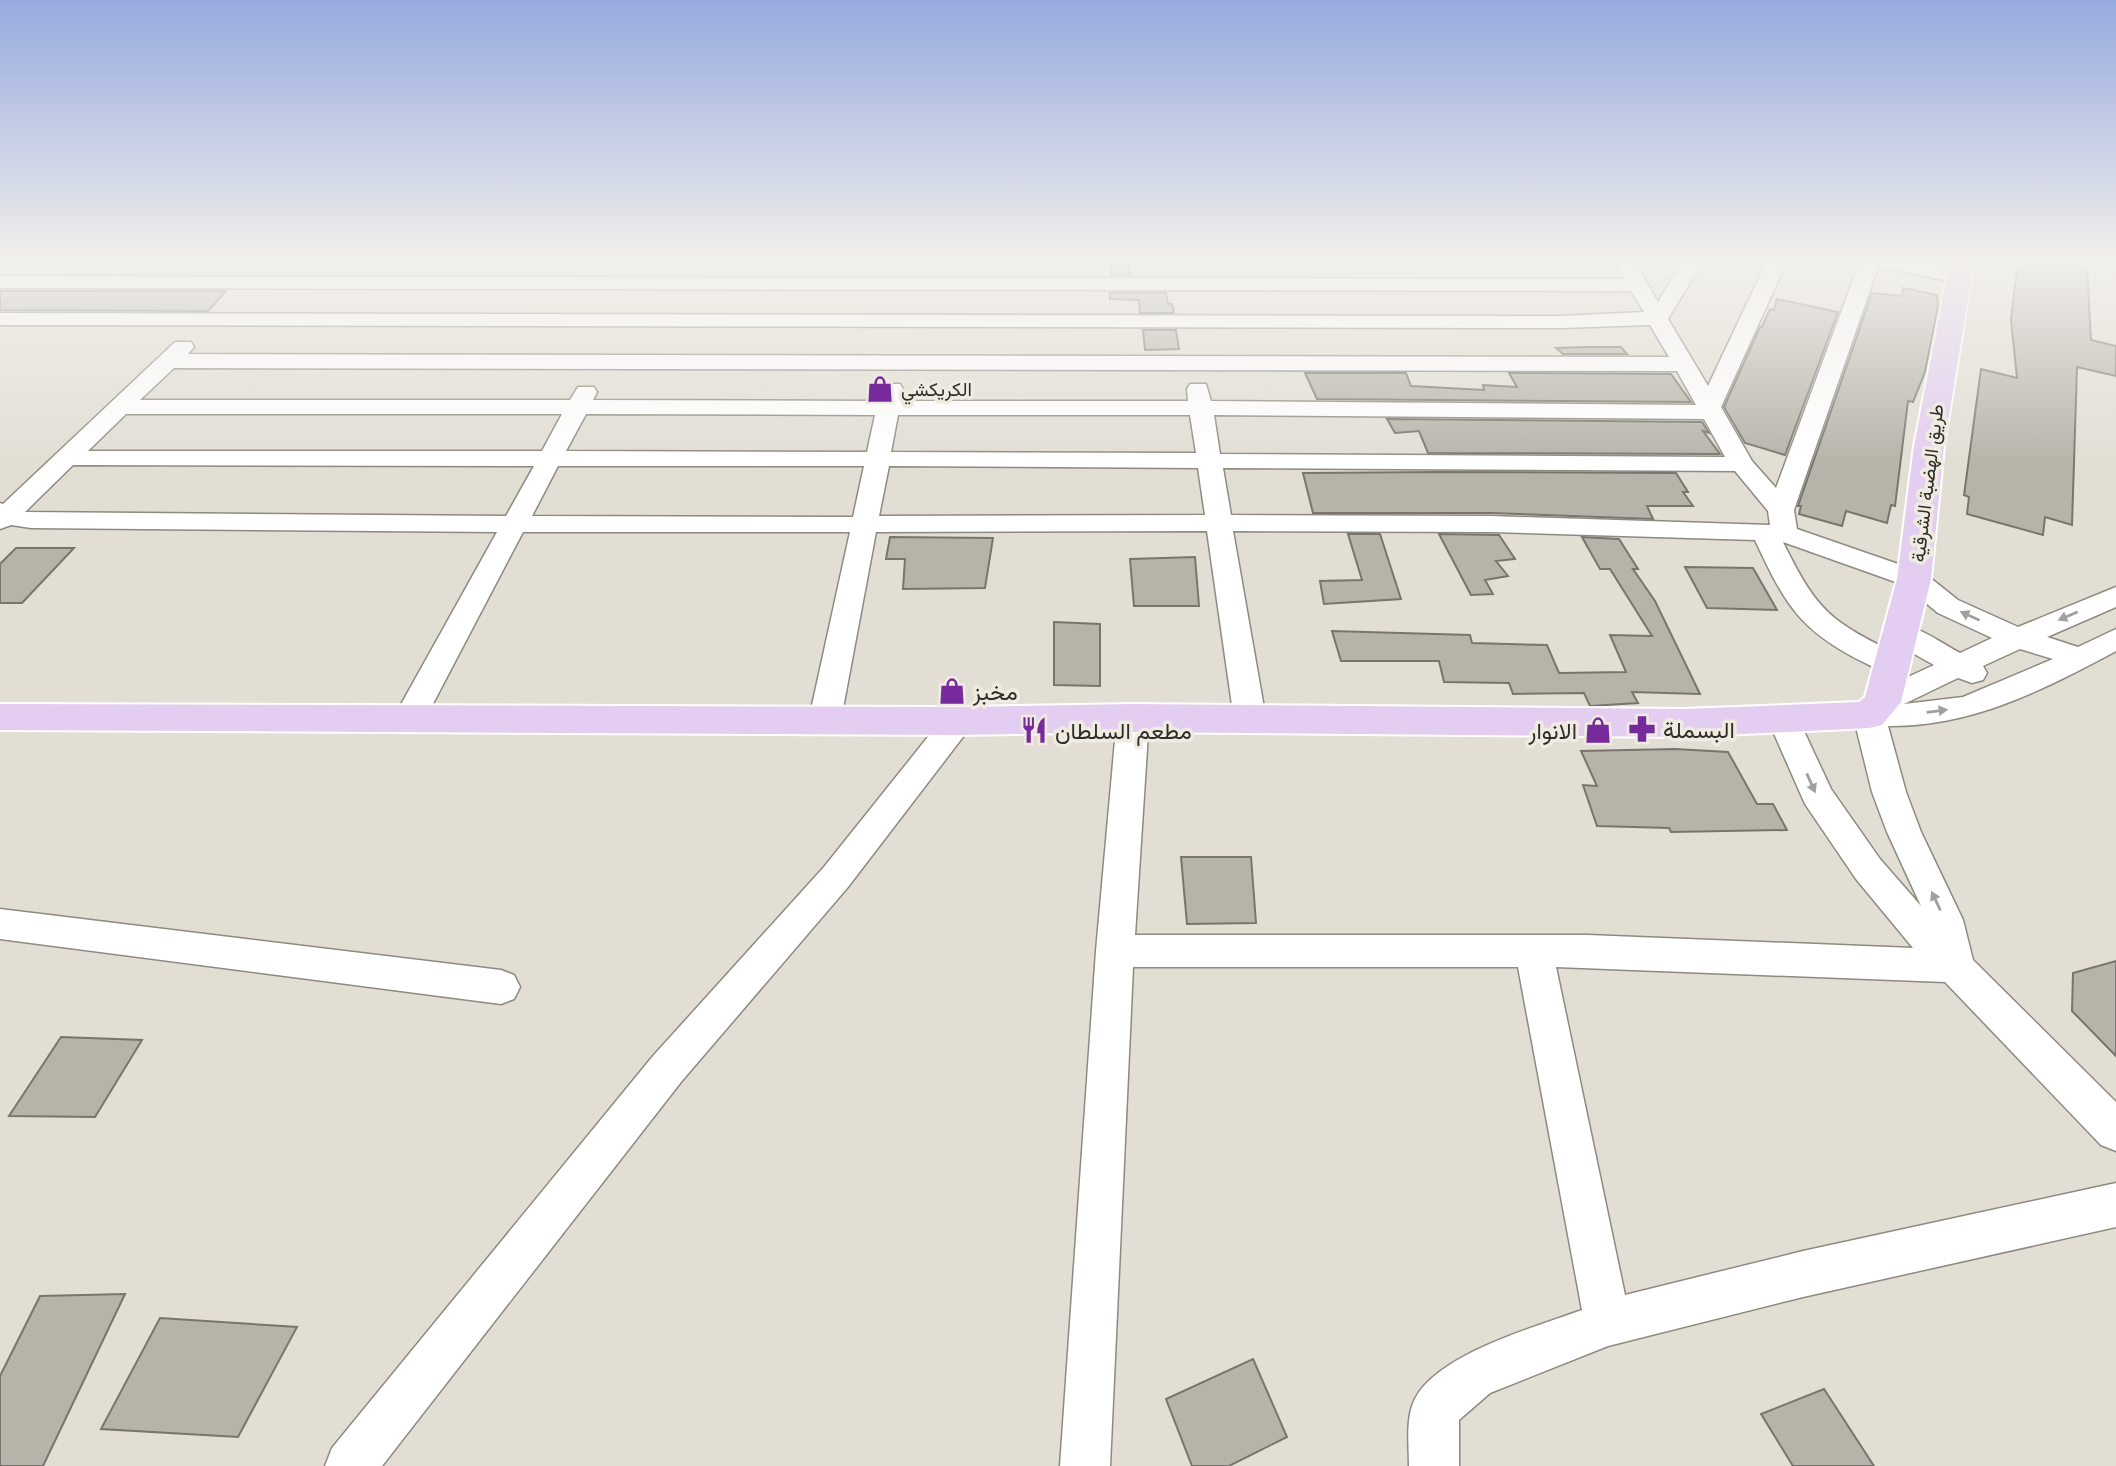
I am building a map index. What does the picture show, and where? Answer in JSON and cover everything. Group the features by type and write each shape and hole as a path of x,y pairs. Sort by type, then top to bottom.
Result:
{"main road":[{"name":"طريق الهضبة الشرقية","path":"1876,709 1896,649 1914,579 1929,446 1950,329"},
{"path":"0,718 410,717 958,721 1133,718 1684,723 1784,720 1876,709"}],"street":[{"path":"3,516 201,329"},
{"path":"410,717 619,329"},
{"path":"825,719 905,329"},
{"path":"1189,329 1250,719"},
{"path":"1665,329 1777,526 1788,578 1812,615 1827,629 1958,666 2011,692"},
{"path":"1712,409 1747,329"},
{"path":"1777,526 1846,329"},
{"path":"168,361 1685,364"},
{"path":"120,407 1712,409"},
{"path":"66,458 1742,464"},
{"path":"3,516 31,520 514,525 1219,523 1777,526 1914,579 1925,592 1949,607 2020,637 2080,657"},
{"path":"1876,709 1958,666 2116,596"},
{"path":"1876,709 1900,716 1965,708 2011,692 2116,639"},
{"path":"1876,709 1893,802 1945,920 1956,966"},
{"path":"1085,1466 1115,951 1133,718"},
{"path":"1784,720 1816,795 1838,828 1918,929 2116,1131"},
{"path":"350,1466 667,1069 836,877 958,721"},
{"path":"0,924 501,987"},
{"path":"1115,951 1534,951 1956,966"},
{"path":"1534,951 1608,1323"},
{"path":"1434,1466 1435,1409 1474,1375 1608,1323 1802,1275 2116,1205"}],"building":[{"path":"1759,329 1832,329 1785,455 1745,443 1724,407"},
{"path":"1859,329 1934,329 1925,372 1913,402 1908,401 1895,506 1891,505 1887,523 1846,511 1842,526 1799,514 1801,506 1798,506"},
{"path":"2012,329 2090,329 2091,340 2116,346 2116,376 2077,367 2072,525 2045,517 2043,535 1967,514 1969,497 1964,495 1981,369 2017,378"},
{"path":"1143,330 1176,330 1179,349 1145,350"},
{"path":"1621,347 1627,354 1563,354 1556,348"},
{"path":"1305,373 1406,373 1411,386 1484,390 1483,385 1517,387 1509,373 1671,374 1691,402 1317,399"},
{"path":"1387,419 1702,422 1709,433 1703,431 1720,454 1428,453 1419,431 1395,433"},
{"path":"1303,473 1676,473 1688,492 1683,492 1693,506 1647,506 1653,519 1491,513 1313,513"},
{"path":"1348,534 1380,534 1401,599 1324,604 1320,581 1362,580"},
{"path":"1439,534 1499,535 1515,559 1496,561 1508,576 1485,580 1493,594 1471,595"},
{"path":"890,537 993,538 985,588 903,589 905,559 886,559"},
{"path":"1582,537 1619,539 1638,569 1633,569 1655,601 1700,694 1632,692 1638,703 1590,706 1584,693 1513,694 1509,683 1444,682 1439,661 1341,661 1332,631 1470,635 1472,643 1547,645 1559,673 1626,672 1610,635 1652,636 1610,569 1600,569"},
{"path":"16,548 74,548 22,603 0,603 0,564"},
{"path":"1195,557 1199,606 1134,606 1130,559"},
{"path":"1685,567 1753,568 1777,610 1707,608"},
{"path":"1054,622 1100,624 1100,686 1054,685"},
{"path":"1675,749 1728,752 1757,804 1773,804 1787,830 1671,832 1669,828 1597,826 1583,785 1597,786 1581,751"},
{"path":"1181,857 1251,857 1256,923 1187,924"},
{"path":"2116,961 2116,1056 2072,1011 2073,973"},
{"path":"61,1037 142,1040 95,1117 9,1116"},
{"path":"125,1294 43,1466 0,1466 0,1376 40,1296"},
{"path":"160,1318 297,1327 238,1437 101,1429"},
{"path":"1253,1359 1287,1437 1229,1466 1192,1466 1166,1399"},
{"path":"1824,1389 1874,1466 1793,1466 1761,1414"}],"place":[{"name":"الكريكشي","path":"880,389"},
{"name":"مخبز","path":"952,691"},
{"name":"البسملة","path":"1642,729"},
{"name":"مطعم السلطان","path":"1034,730"},
{"name":"الانوار","path":"1598,730"}]}
